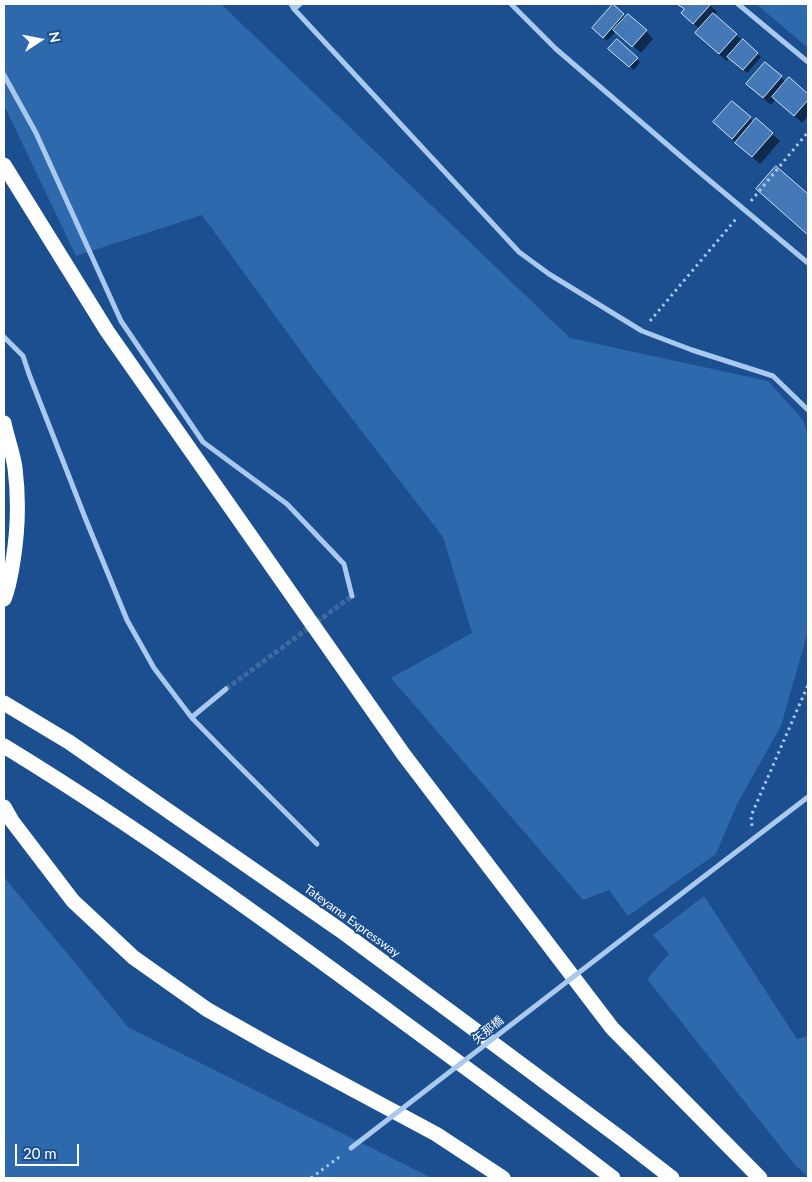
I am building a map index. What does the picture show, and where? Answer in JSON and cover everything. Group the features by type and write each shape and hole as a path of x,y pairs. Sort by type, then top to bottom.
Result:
{"highway":[{"path":"4,164 107,331 404,755 612,1028 760,1178"},
{"path":"4,423 15,467 18,505 17,537 4,599"},
{"name":"Tateyama Expressway","path":"4,702 69,742 340,930 672,1178"},
{"path":"4,746 168,853 318,959 613,1178"},
{"path":"4,807 12,821 73,901 133,957 208,1010 436,1134 504,1178"}],"street":[{"path":"300,4 292,6 519,252 549,274 642,331 692,350 773,376 808,410"},
{"path":"511,4 556,49 808,262"},
{"path":"738,4 808,62"},
{"path":"4,75 36,133 121,321 203,442 287,504 344,564 352,596"},
{"path":"4,337 23,356 82,511 127,620 154,668 192,717 317,844"},
{"path":"192,717 226,689"},
{"name":"矢那橋","path":"351,1148 808,796"}],"path":[{"path":"642,331 808,132"},
{"path":"753,838 751,816 808,685"},
{"path":"311,1178 351,1148"}],"shaded area":[{"path":"4,4 221,4 570,338 768,381 803,420 808,434 808,631 781,726 737,804 716,854 628,916 609,890 583,900 391,678 472,633 443,537 313,368 202,215 76,256 4,105"},
{"path":"756,4 808,4 808,48"},
{"path":"4,877 128,1027 432,1178 4,1178"},
{"path":"704,896 797,1039 808,1036 808,1177 795,1165 647,979 669,954 653,935"}],"building":[{"path":"613,4 624,14 603,38 592,28"},
{"path":"677,4 711,4 693,24 681,13 684,9"},
{"path":"713,13 737,34 719,54 695,33"},
{"path":"628,14 647,30 632,47 613,30"},
{"path":"617,39 638,58 629,67 608,49"},
{"path":"743,39 758,53 743,70 727,57"},
{"path":"765,62 782,76 763,98 746,84"},
{"path":"789,77 808,94 808,100 794,116 772,97"},
{"path":"732,101 751,117 732,139 713,122"},
{"path":"756,118 773,133 752,157 735,143"},
{"path":"776,166 808,194 808,235 756,189"}],"tunnel":[{"path":"226,689 352,596"}]}
